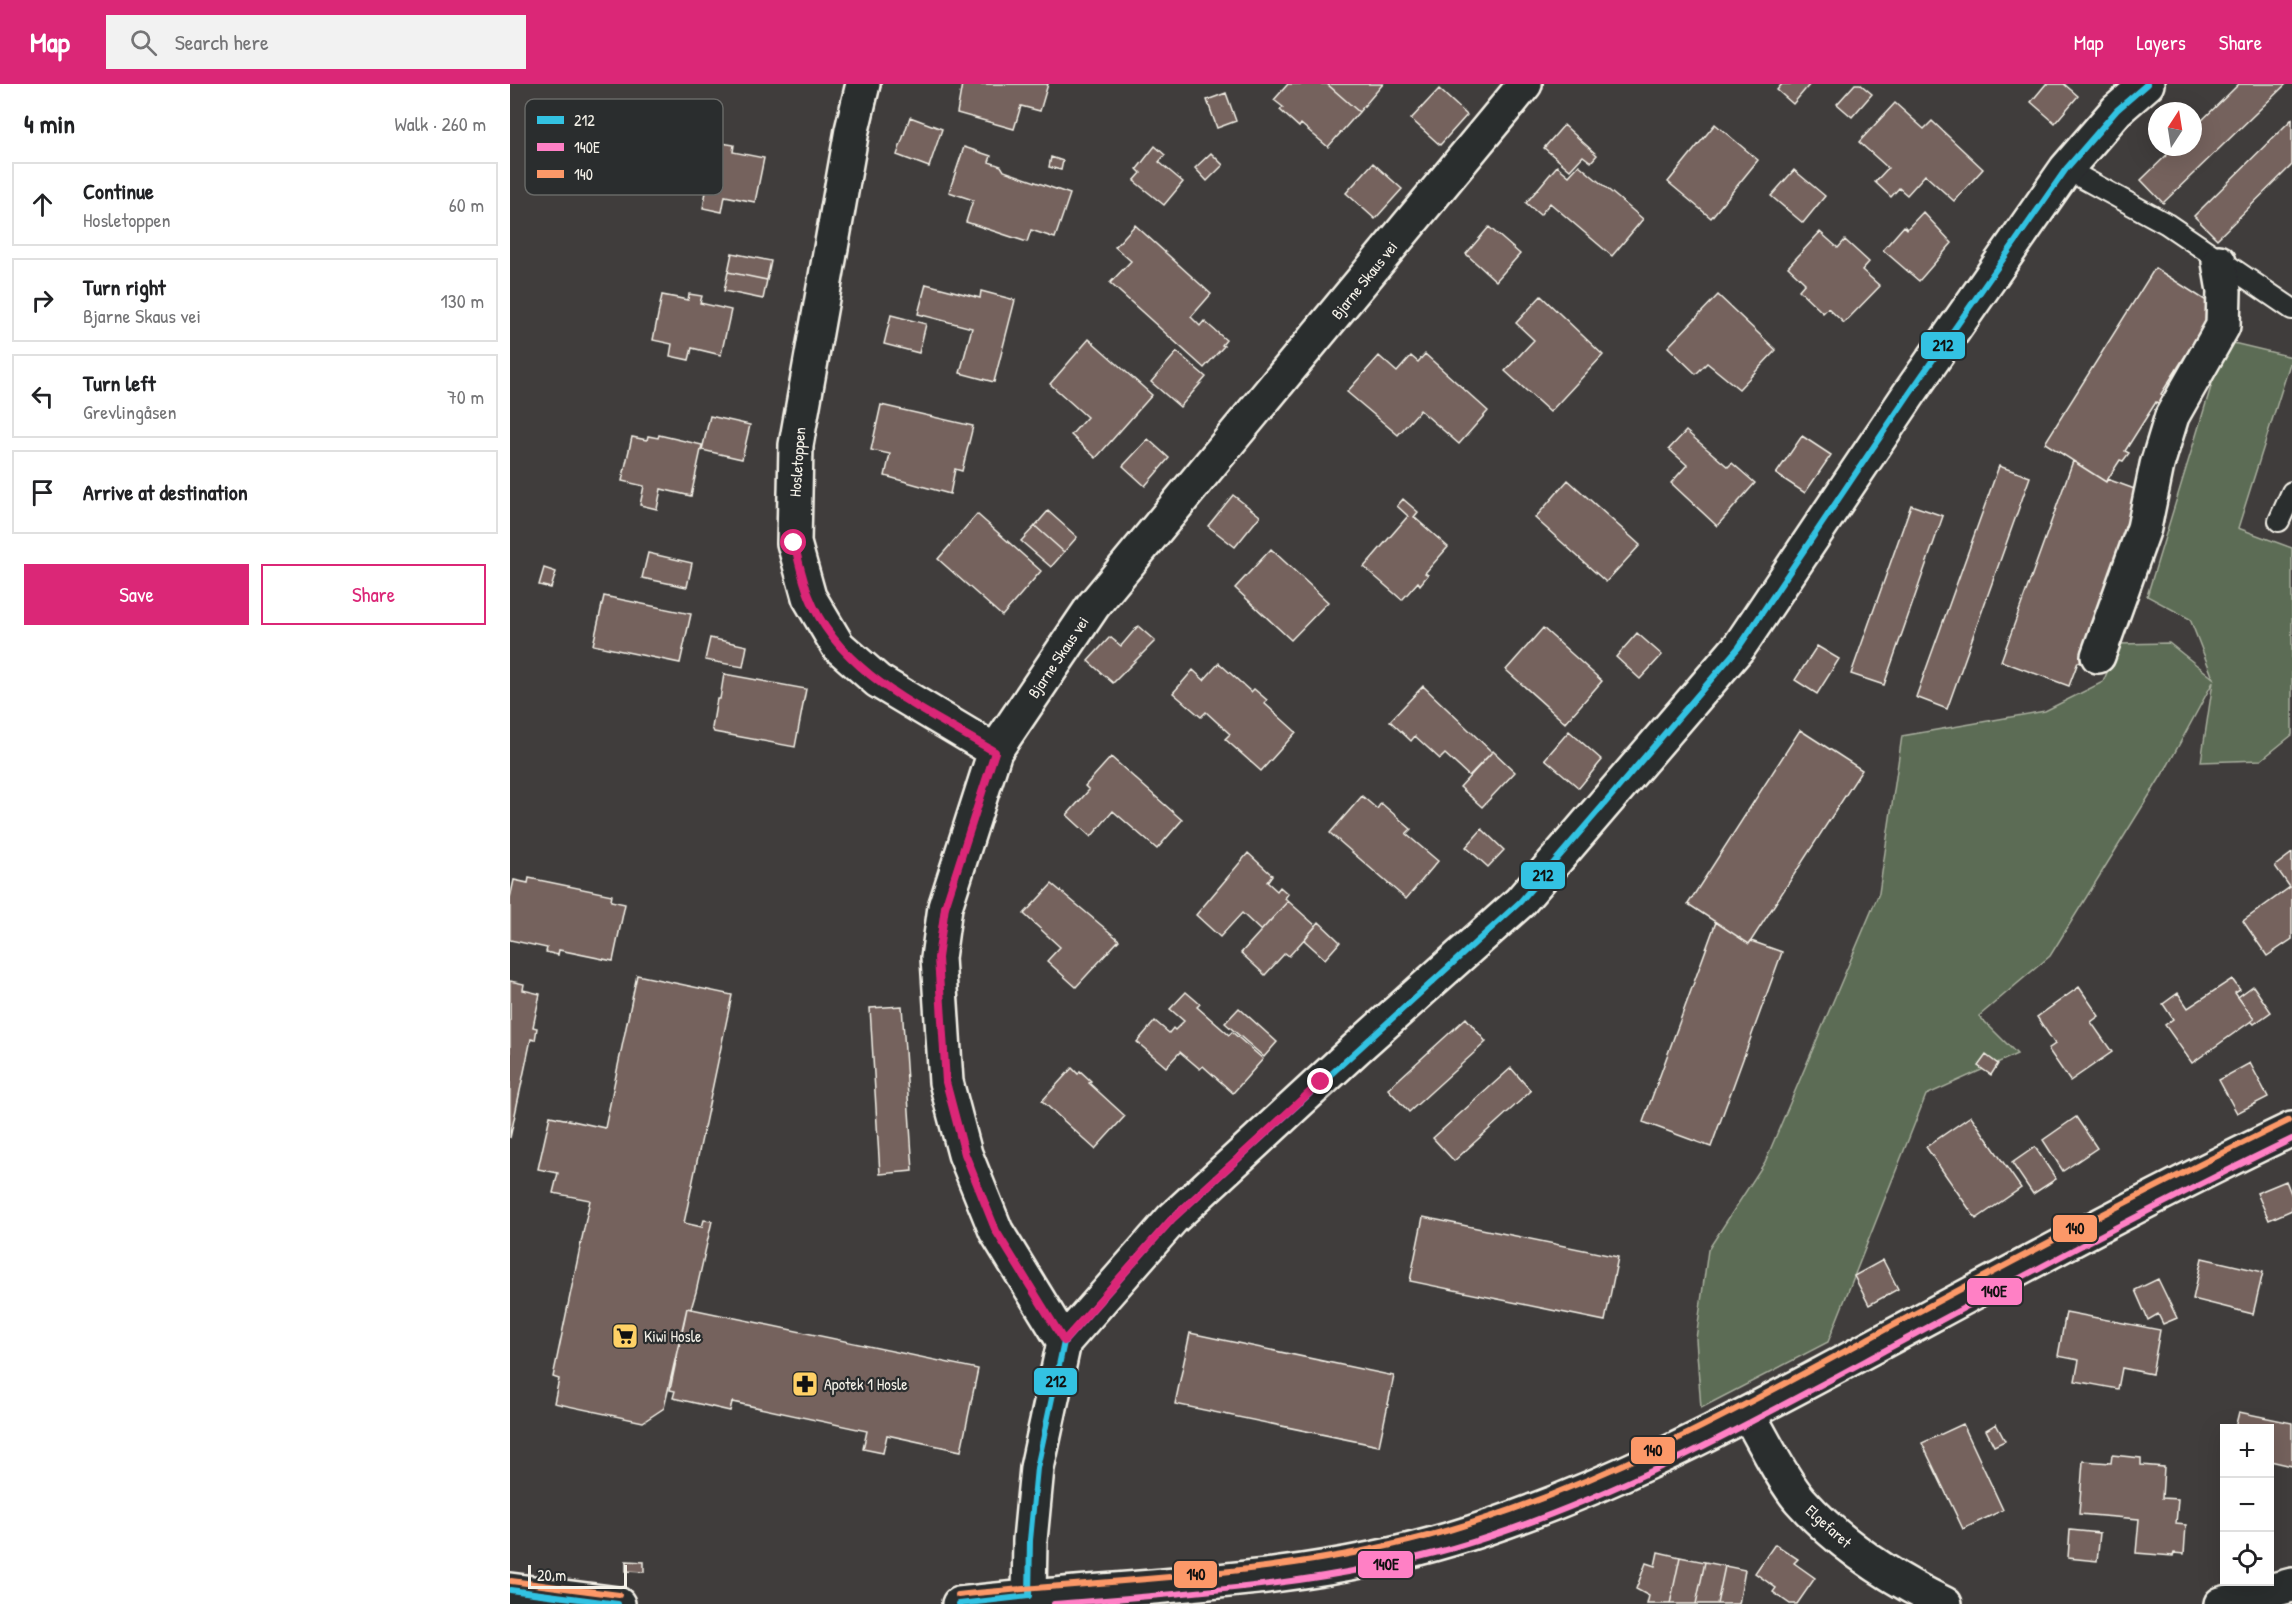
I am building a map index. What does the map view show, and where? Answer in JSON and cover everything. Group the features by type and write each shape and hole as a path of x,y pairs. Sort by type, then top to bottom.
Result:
{"street":[{"name":"Hosletoppen","path":"863,84 852,130 795,445 794,543 809,597 838,646 878,681 995,752"},
{"name":"Bjarne Skaus vei","path":"1064,1341 996,1231 965,1154 946,1082 938,958 945,907 995,752 1093,606 1525,84"},
{"path":"1029,1596 1030,1540 1037,1468 1064,1341 1172,1219 1357,1048 1520,902 1731,656 2066,169 2117,110 2147,84"},
{"path":"2098,656 2144,528 2157,465 2172,416 2223,326 2224,291 2219,262"},
{"path":"959,1604 1029,1596 1202,1583 1340,1567 1448,1540 1539,1510 1678,1449 1748,1414 2201,1172 2292,1129"},
{"name":"Elgefaret","path":"1748,1414 1800,1500 1854,1549 1904,1584 1945,1604"},
{"path":"2221,1604 2292,1585"},
{"path":"510,1590 618,1604"}],"lane":[{"path":"2066,169 2167,224 2219,262 2292,309"},
{"path":"2279,521 2292,492"}],"green space":[{"path":"2225,341 2292,357 2238,528 2292,548 2292,735 2261,760 2201,762 2213,682 2168,765 2050,956 1979,1016 2017,1054 1926,1095 1828,1342 1701,1408 1696,1339 1708,1250 1765,1162 1879,893 1902,736 2045,711 2103,682 2119,644 2169,643 2213,678 2190,619 2147,596"}],"building":[{"path":"962,84 1048,84 1040,111 1021,106 1014,129 957,113"},
{"path":"1288,84 1327,84 1359,112 1328,147 1301,124 1299,127 1280,110 1283,107 1274,100"},
{"path":"1327,84 1383,84 1359,112"},
{"path":"1782,84 1810,84 1793,104 1777,90"},
{"path":"1855,84 1860,84 1872,94 1852,117 1837,104"},
{"path":"2046,84 2064,84 2078,96 2055,123 2031,102"},
{"path":"2239,84 2286,84 2163,203 2141,180 2166,156 2202,156 2202,120"},
{"path":"1439,89 1467,115 1440,145 1411,119"},
{"path":"1226,93 1236,121 1217,128 1207,100"},
{"path":"1895,103 1924,129 1932,121 1983,169 1954,201 1925,175 1907,195 1899,188 1891,197 1875,182 1888,168 1859,142"},
{"path":"910,117 942,129 929,167 897,155"},
{"path":"2292,119 2292,165 2217,239 2194,216"},
{"path":"1715,124 1758,160 1711,218 1668,182"},
{"path":"1564,125 1597,155 1591,162 1583,156 1570,170 1544,148"},
{"path":"723,143 734,145 733,152 764,158 755,202 725,196 722,212 703,208 705,195 723,195"},
{"path":"1155,146 1165,155 1159,162 1183,182 1164,205 1134,181 1141,173 1137,169"},
{"path":"964,147 991,156 989,162 1001,166 1004,171 1070,194 1055,238 1031,230 1027,242 966,222 973,200 949,192"},
{"path":"1211,153 1223,165 1207,181 1195,168"},
{"path":"1051,157 1063,161 1061,170 1049,167"},
{"path":"1373,163 1402,189 1375,219 1346,193"},
{"path":"1579,165 1643,219 1612,256 1550,203 1540,215 1526,203 1557,166 1569,176"},
{"path":"1794,170 1825,196 1803,223 1771,196"},
{"path":"1923,212 1952,243 1919,281 1883,250 1904,226 1907,229"},
{"path":"1135,225 1211,294 1191,317 1200,326 1204,321 1226,340 1222,345 1224,346 1204,368 1110,283 1131,261 1115,247"},
{"path":"1489,227 1520,254 1496,281 1466,254"},
{"path":"1820,232 1838,248 1845,240 1869,262 1862,270 1880,286 1844,323 1828,308 1823,313 1799,290 1805,283 1788,267"},
{"path":"732,253 771,261 767,280 728,272"},
{"path":"2155,268 2216,307 2198,337 2201,338 2196,347 2192,345 2161,394 2165,396 2160,404 2156,402 2125,451 2129,453 2123,461 2120,460 2106,482 2045,443"},
{"path":"728,272 767,280 763,299 724,291"},
{"path":"926,284 980,298 981,291 1015,300 994,382 960,373 972,328 918,314"},
{"path":"689,294 702,296 700,303 731,310 721,355 692,348 689,360 670,356 672,344 653,340 662,295 688,300"},
{"path":"1718,295 1776,350 1739,389 1707,363 1696,374 1668,347"},
{"path":"1541,296 1603,355 1550,412 1505,371 1534,340 1516,323"},
{"path":"891,315 926,324 919,353 884,344"},
{"path":"1089,339 1152,395 1096,458 1071,435 1087,417 1050,384"},
{"path":"1177,352 1206,377 1180,407 1151,382"},
{"path":"1425,354 1488,411 1459,444 1420,410 1398,435 1347,392 1379,356 1397,372 1411,356 1418,362"},
{"path":"881,405 973,426 962,471 955,469 950,494 885,476 890,454 871,450"},
{"path":"710,416 750,425 742,459 702,450"},
{"path":"1686,431 1728,467 1732,463 1755,483 1717,526 1671,483 1687,465 1669,449"},
{"path":"659,435 702,445 691,496 661,489 657,509 640,505 644,486 622,481 632,437 647,440 648,436 658,438"},
{"path":"1802,436 1831,455 1805,493 1776,474"},
{"path":"1148,439 1169,458 1145,486 1123,466"},
{"path":"2073,461 2106,482 2107,479 2140,491 2105,588 2108,589 2105,599 2101,598 2082,652 2085,653 2082,663 2078,662 2069,686 2001,661"},
{"path":"1999,466 2030,477 1947,709 1916,697"},
{"path":"1568,480 1640,545 1606,582 1535,518"},
{"path":"1233,495 1260,516 1235,547 1208,526"},
{"path":"1403,499 1418,512 1414,517 1448,547 1425,573 1428,575 1420,585 1418,582 1402,600 1364,567 1408,516 1397,506"},
{"path":"1911,505 1943,516 1884,685 1851,674"},
{"path":"1048,511 1077,537 1064,552 1035,526"},
{"path":"977,514 1041,571 1002,616 938,559"},
{"path":"1035,526 1064,552 1051,567 1021,541"},
{"path":"1271,549 1328,602 1291,640 1235,588"},
{"path":"648,553 692,563 687,587 642,578"},
{"path":"544,568 556,572 551,588 539,585"},
{"path":"604,596 691,614 680,663 593,645"},
{"path":"1138,626 1155,641 1113,683 1088,661 1110,637 1121,646"},
{"path":"1543,628 1602,681 1565,723 1506,670"},
{"path":"1637,633 1662,655 1640,679 1616,657"},
{"path":"710,638 747,646 743,667 705,660"},
{"path":"1817,646 1839,659 1817,694 1795,680"},
{"path":"1219,663 1251,692 1254,689 1267,700 1264,703 1296,732 1261,771 1225,739 1230,734 1206,712 1201,717 1173,693 1193,670 1204,680"},
{"path":"724,674 806,689 795,747 714,732 712,728 717,699 720,699"},
{"path":"1423,686 1492,752 1469,776 1445,754 1440,759 1415,736 1411,741 1390,721"},
{"path":"1800,730 1862,770 1749,944 1688,904"},
{"path":"1569,731 1602,760 1579,788 1545,759"},
{"path":"1493,751 1515,772 1482,807 1460,787"},
{"path":"1111,757 1182,820 1157,849 1113,811 1091,837 1067,815 1089,790 1085,786"},
{"path":"1362,796 1377,809 1381,803 1411,829 1406,834 1438,861 1406,899 1330,833"},
{"path":"1482,829 1504,850 1488,867 1466,847"},
{"path":"1248,853 1272,875 1267,882 1277,891 1280,887 1288,894 1285,898 1288,901 1261,931 1242,913 1220,937 1196,915"},
{"path":"2292,853 2292,939 2267,956 2243,921 2290,887 2275,866"},
{"path":"529,878 612,895 611,901 625,904 613,961 559,950 558,955 546,952 547,948 510,940 510,898 514,880 528,883"},
{"path":"1052,884 1119,940 1076,987 1047,961 1060,947 1024,914"},
{"path":"1288,901 1316,926 1289,956 1285,953 1265,975 1241,953"},
{"path":"1319,922 1340,942 1325,959 1304,940"},
{"path":"1716,922 1749,944 1751,941 1782,952 1711,1147 1643,1122"},
{"path":"637,975 732,995 684,1223 702,1227 704,1220 712,1221 696,1292 691,1309 687,1308 664,1408 643,1422 554,1403 559,1379 553,1377 590,1200 553,1193 558,1173 538,1169 550,1116 605,1128"},
{"path":"2232,979 2240,990 2235,993 2254,1019 2192,1063 2165,1025 2173,1019 2163,1004 2178,993 2188,1008"},
{"path":"510,981 524,984 523,990 540,994 533,1027 537,1028 535,1040 531,1039 510,1138"},
{"path":"2253,986 2271,1012 2254,1024 2251,1021 2254,1019 2238,997"},
{"path":"2079,987 2099,1016 2091,1022 2112,1052 2070,1081 2048,1049 2055,1044 2037,1017"},
{"path":"1186,992 1200,1004 1197,1007 1229,1035 1232,1032 1263,1059 1233,1093 1203,1066 1200,1069 1180,1052 1166,1067 1137,1042 1155,1021 1169,1033 1184,1021 1170,1009"},
{"path":"902,1006 913,1171 880,1174 870,1008"},
{"path":"1239,1008 1277,1042 1264,1057 1225,1023"},
{"path":"1466,1018 1486,1042 1409,1112 1388,1089"},
{"path":"1986,1055 1998,1064 1991,1075 1978,1066"},
{"path":"2250,1063 2268,1097 2237,1113 2219,1080"},
{"path":"1072,1068 1078,1074 1080,1071 1091,1081 1089,1083 1125,1116 1095,1149 1042,1101"},
{"path":"1511,1068 1531,1091 1454,1161 1433,1138"},
{"path":"1971,1116 2021,1188 1976,1219 1926,1147"},
{"path":"2076,1117 2097,1148 2063,1171 2043,1140"},
{"path":"2035,1147 2056,1179 2033,1194 2012,1163"},
{"path":"2286,1181 2292,1196 2292,1210 2269,1220 2257,1193"},
{"path":"1423,1217 1618,1257 1605,1321 1410,1281"},
{"path":"2202,1258 2263,1272 2253,1314 2193,1299"},
{"path":"1883,1260 1898,1289 1869,1305 1854,1276"},
{"path":"2158,1279 2177,1318 2163,1324 2158,1314 2148,1320 2135,1290"},
{"path":"687,1308 978,1369 961,1451 887,1435 883,1453 863,1449 867,1431 732,1402 730,1411 673,1398 675,1391 670,1390"},
{"path":"2066,1312 2160,1330 2152,1374 2122,1368 2118,1389 2075,1381 2079,1360 2058,1356"},
{"path":"1190,1333 1394,1376 1379,1446 1175,1404"},
{"path":"2239,1412 2292,1423 2292,1466 2274,1462 2274,1424 2236,1424"},
{"path":"1963,1424 2003,1510 1963,1529 1922,1443"},
{"path":"1996,1424 2005,1441 1994,1446 1986,1430"},
{"path":"2112,1455 2141,1458 2141,1465 2164,1467 2162,1498 2178,1499 2176,1524 2186,1525 2184,1554 2174,1553 2173,1556 2136,1553 2139,1519 2079,1514 2083,1461 2111,1463"},
{"path":"2070,1530 2100,1533 2097,1561 2068,1558"},
{"path":"1775,1544 1798,1559 1794,1563 1815,1578 1797,1604 1790,1604 1773,1592 1776,1588 1755,1573"},
{"path":"1658,1552 1680,1557 1670,1604 1647,1604 1649,1596 1636,1589 1646,1563 1655,1566"},
{"path":"1680,1557 1705,1562 1696,1604 1670,1604"},
{"path":"626,1561 644,1562 644,1572 626,1571"},
{"path":"1705,1562 1725,1566 1717,1604 1696,1604"},
{"path":"1725,1566 1745,1570 1739,1604 1717,1604"}],"transit line":[{"name":"212","path":"959,1604 1029,1596 1030,1540 1037,1468 1064,1342 1172,1219 1520,902 1739,647 1909,394 2066,169 2117,110 2147,84"},
{"name":"140","path":"958,1595 1205,1574 1328,1558 1389,1546 1505,1512 1613,1469 1719,1418 2080,1226 2288,1121"},
{"name":"140E","path":"1054,1604 1255,1586 1355,1571 1453,1548 1509,1530 1618,1486 1724,1436 2188,1190 2292,1139"},
{"name":"140","path":"511,1581 619,1595"},
{"name":"212","path":"510,1590 618,1604"}],"place":[{"name":"Kiwi Hosle","path":"625,1336"},
{"name":"Apotek 1 Hosle","path":"805,1384"}],"route":[{"path":"794,543 809,597 838,646 878,681 995,752 945,907 938,958 946,1082 965,1154 996,1231 1064,1341 1172,1219 1321,1082"}]}
